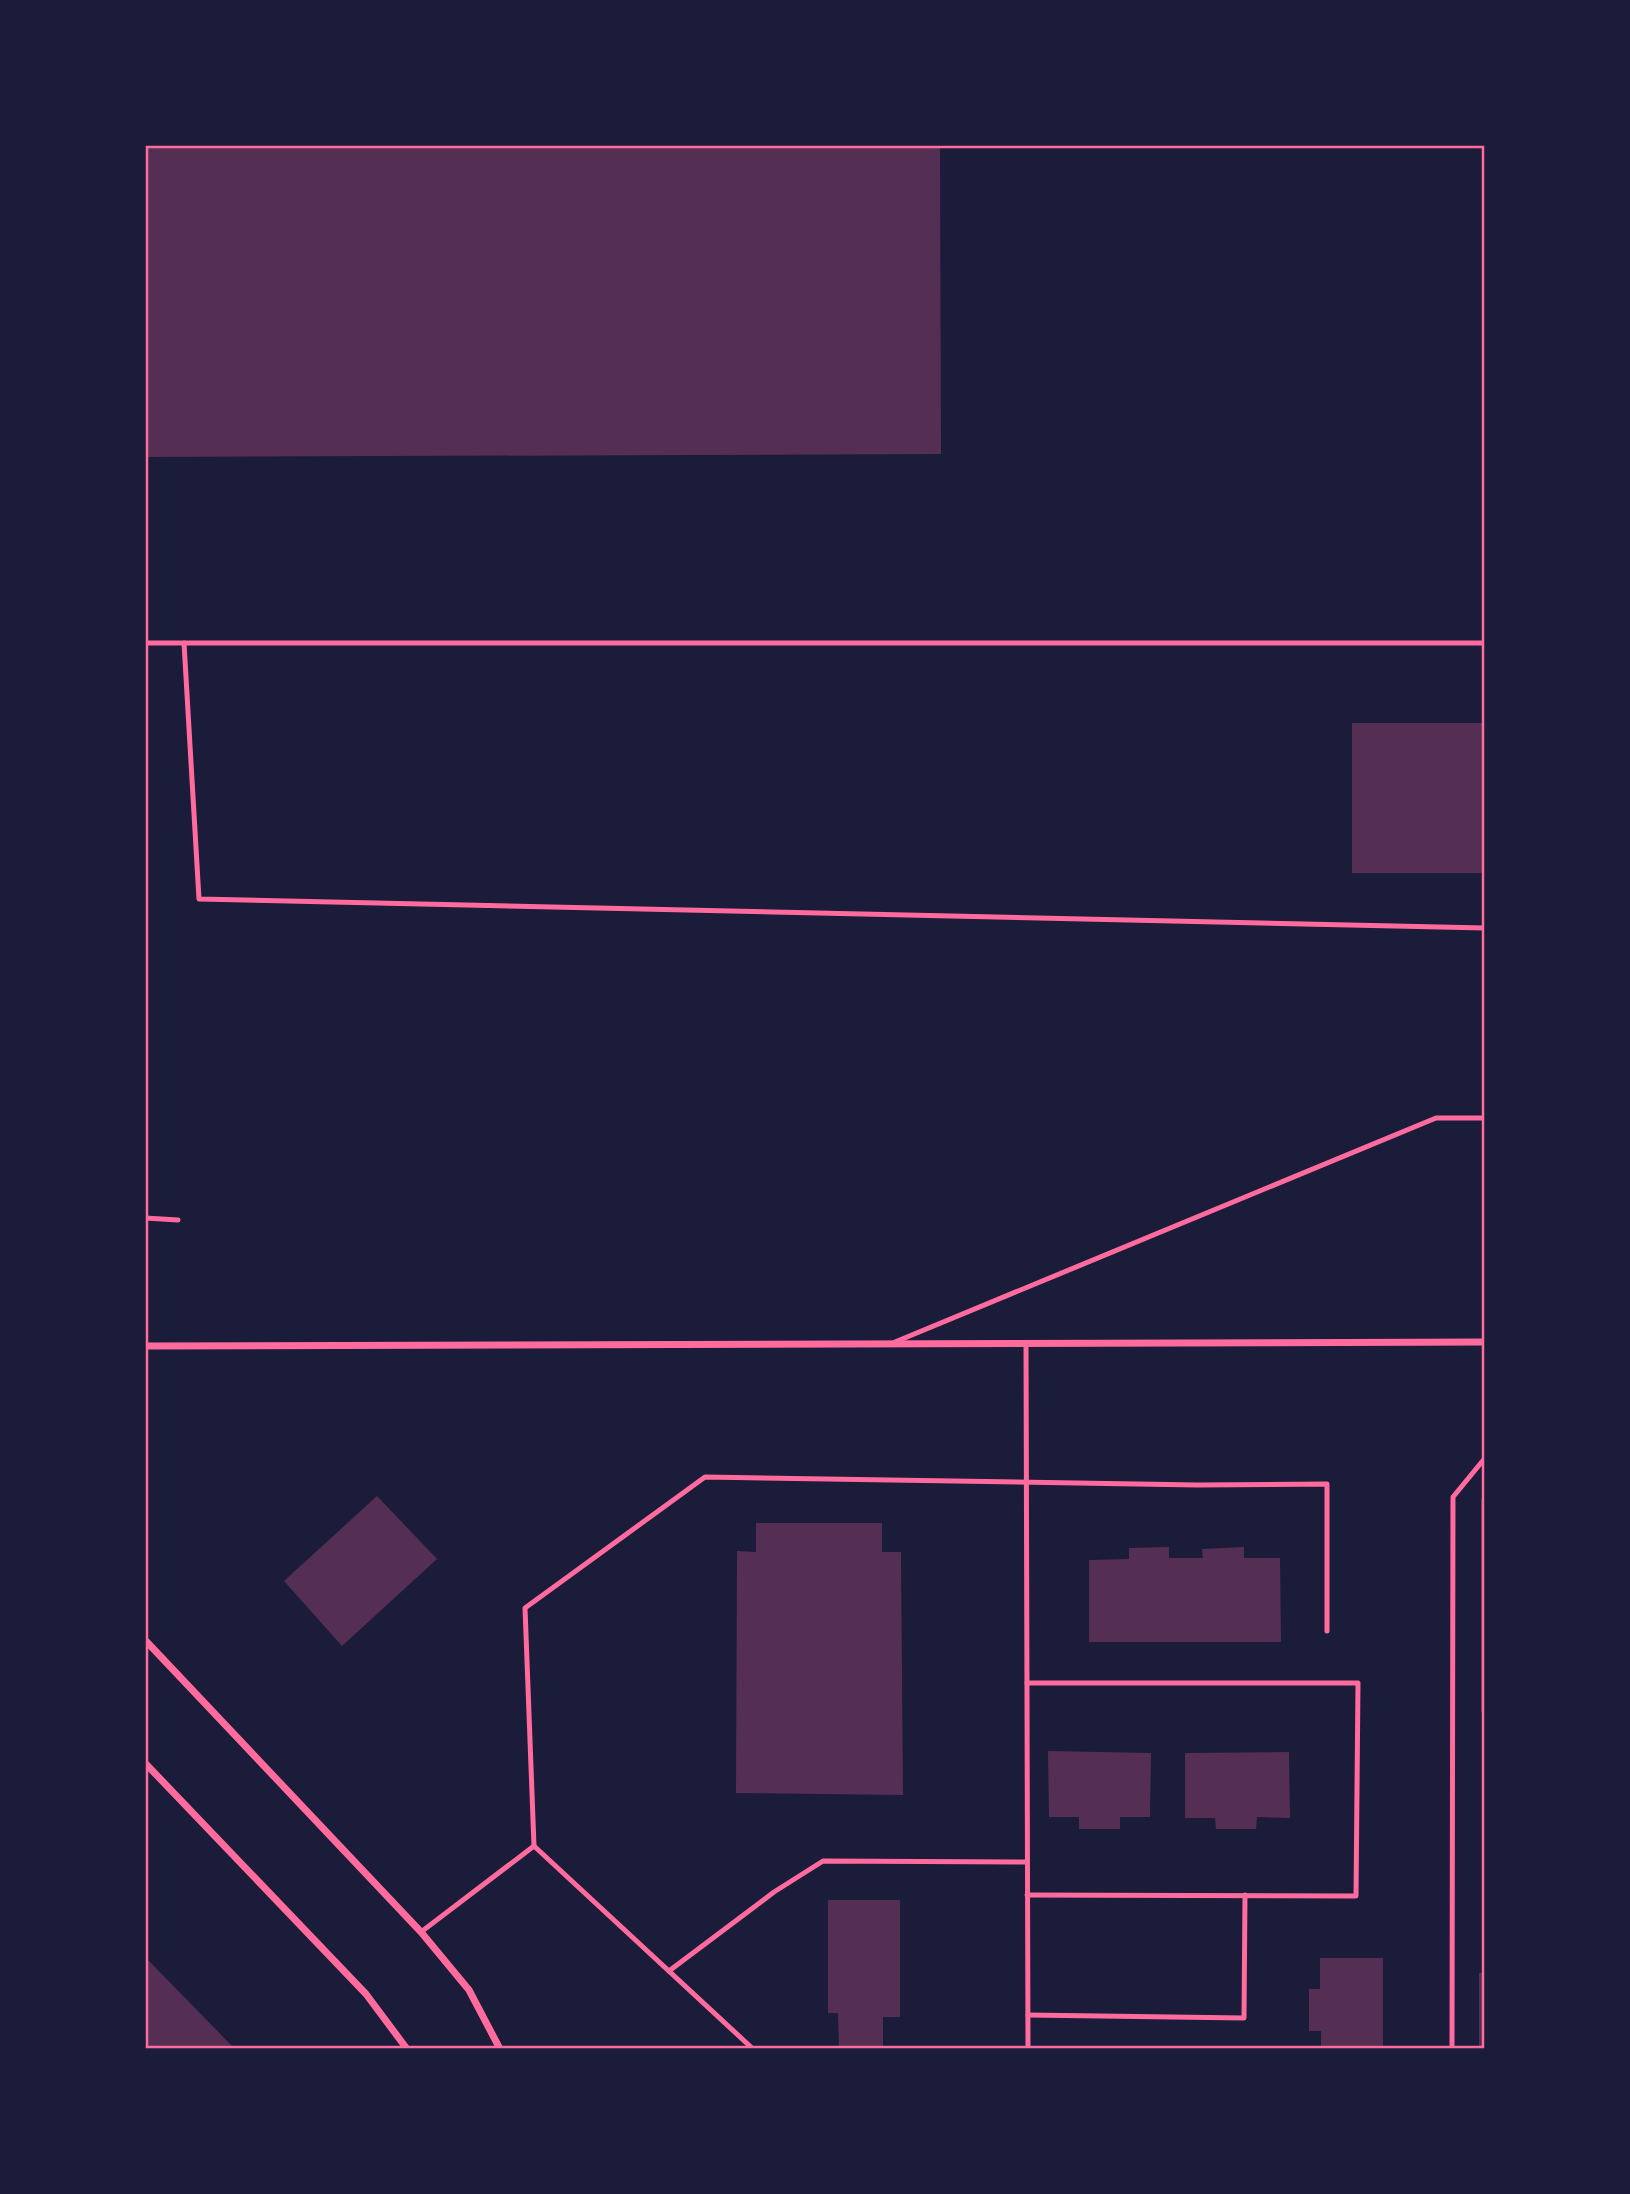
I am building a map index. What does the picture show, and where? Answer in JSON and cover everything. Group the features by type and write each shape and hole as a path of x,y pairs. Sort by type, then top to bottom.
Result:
{"street":[{"path":"145,1346 1485,1342"},
{"path":"145,1640 421,1932 469,1990 500,2049"},
{"path":"145,1763 366,1994 407,2049"}],"lane":[{"path":"145,643 1485,643"},
{"path":"184,643 199,900 1485,928"},
{"path":"891,1343 1436,1118 1485,1118"},
{"path":"145,1218 178,1220"},
{"path":"1026,1344 1028,2049"},
{"path":"1452,2049 1453,1497 1485,1458"},
{"path":"753,2049 534,1846 525,1608 705,1477 1326,1484 1327,1631"},
{"path":"1027,1683 1358,1683 1356,1896 1027,1895"},
{"path":"421,1932 534,1846"},
{"path":"669,1971 774,1892 823,1861 1027,1862"},
{"path":"1028,2015 1244,2018 1245,1895"}],"building":[{"path":"145,145 940,145 941,454 145,457"},
{"path":"1352,723 1485,723 1485,873 1352,873"},
{"path":"377,1496 437,1559 342,1646 284,1581"},
{"path":"1481,1499 1485,1499 1485,1712 1481,1712"},
{"path":"756,1523 882,1523 882,1552 901,1552 903,1795 736,1793 737,1551 756,1552"},
{"path":"1169,1547 1169,1558 1203,1558 1202,1549 1244,1547 1244,1558 1280,1558 1281,1642 1089,1642 1089,1560 1129,1559 1129,1548"},
{"path":"1048,1751 1151,1753 1150,1817 1120,1817 1120,1829 1079,1829 1079,1817 1049,1817"},
{"path":"1289,1752 1290,1818 1257,1817 1256,1829 1216,1829 1215,1818 1185,1818 1185,1753"},
{"path":"828,1900 900,1900 900,2017 883,2017 883,2049 839,2049 838,2013 828,2013"},
{"path":"1320,1958 1383,1958 1383,2049 1321,2049 1321,2031 1309,2031 1309,1989 1320,1989"},
{"path":"145,1961 149,1961 235,2049 145,2049"},
{"path":"1479,1973 1485,1973 1485,2049 1479,2049"}]}
